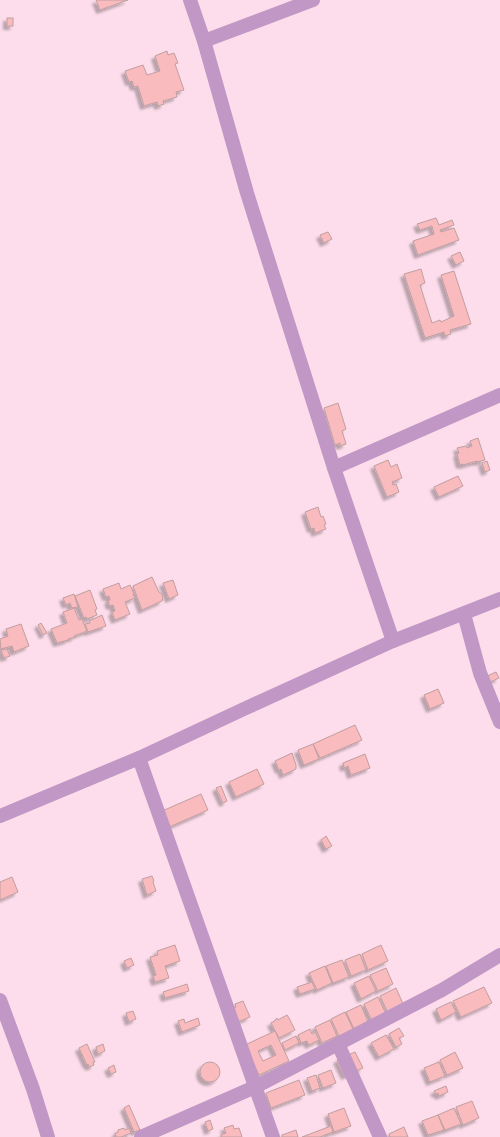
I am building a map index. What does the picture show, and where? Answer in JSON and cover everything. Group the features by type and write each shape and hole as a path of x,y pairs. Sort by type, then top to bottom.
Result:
{"street":[{"path":"190,0 204,41 247,193 334,468 393,641"},
{"path":"204,41 313,0"},
{"path":"334,468 500,395"},
{"path":"0,816 139,758 393,641 500,599"},
{"path":"464,614 480,673 500,722"},
{"path":"139,758 273,1137"},
{"path":"141,1137 255,1087 442,990 500,955"},
{"path":"0,1000 33,1089 48,1137"},
{"path":"338,1044 380,1137"}],"building":[{"path":"96,0 128,0 100,10"},
{"path":"7,18 13,18 13,26 7,26"},
{"path":"167,51 168,55 174,53 178,63 175,64 184,90 176,92 177,97 163,101 164,104 158,106 157,102 144,106 138,86 134,87 132,81 129,82 125,71 143,65 147,75 160,71 155,56"},
{"path":"436,218 439,225 452,220 454,225 440,230 441,232 454,228 459,240 418,255 413,241 434,234 432,226 420,230 417,224"},
{"path":"328,232 332,239 324,243 320,235"},
{"path":"460,252 464,261 456,265 451,256"},
{"path":"421,269 425,283 420,285 432,323 440,320 441,322 454,316 441,275 454,271 471,324 450,330 451,334 445,336 444,332 425,338 404,274"},
{"path":"338,403 346,429 342,431 346,444 340,446 340,443 335,445 324,408"},
{"path":"478,438 485,460 460,465 457,448 466,446 467,448 472,446 470,441"},
{"path":"388,460 391,467 397,464 402,478 392,482 393,485 396,484 399,492 387,497 374,466"},
{"path":"487,461 490,470 485,472 482,463"},
{"path":"458,476 463,486 439,497 434,487"},
{"path":"318,507 321,517 323,516 326,524 324,525 326,529 315,533 314,528 311,529 305,512"},
{"path":"152,577 163,598 162,601 142,610 133,586"},
{"path":"173,580 178,595 169,599 163,583"},
{"path":"119,583 121,589 130,585 135,598 125,602 130,614 115,620 112,612 115,611 113,605 110,606 108,601 110,600 109,596 106,597 103,589"},
{"path":"90,590 97,609 95,610 97,615 87,619 86,617 84,618 75,596"},
{"path":"74,594 78,607 72,608 70,603 66,605 63,598"},
{"path":"74,608 79,620 82,619 87,631 68,640 57,643 51,629 67,623 63,612"},
{"path":"102,615 106,626 88,632 85,624 90,623 89,621"},
{"path":"41,623 47,633 43,635 38,625"},
{"path":"21,624 29,646 14,652 12,646 1,649 0,639 8,636 6,629"},
{"path":"7,649 10,656 4,658 1,650"},
{"path":"496,672 499,678 486,684 483,678"},
{"path":"438,689 444,703 430,709 424,695"},
{"path":"355,725 362,740 320,758 313,744"},
{"path":"313,744 319,759 304,765 298,750"},
{"path":"292,753 296,769 283,775 281,769 279,770 275,761"},
{"path":"365,754 370,768 351,775 348,766 344,768 343,763"},
{"path":"257,769 264,784 236,797 229,782"},
{"path":"221,786 227,801 223,803 216,788"},
{"path":"201,794 208,810 167,828 160,812"},
{"path":"326,836 332,846 326,849 321,840"},
{"path":"152,876 156,891 147,895 142,879"},
{"path":"12,877 18,892 0,900 0,882"},
{"path":"175,945 180,961 165,966 169,978 155,982 153,976 156,975 150,957 158,955 157,951"},
{"path":"381,945 388,961 368,970 362,954"},
{"path":"360,954 366,970 351,976 345,960"},
{"path":"131,958 134,965 127,968 124,961"},
{"path":"342,960 349,977 333,983 326,966"},
{"path":"325,966 332,983 317,990 309,973"},
{"path":"386,968 393,984 378,991 370,975"},
{"path":"369,976 376,991 361,999 354,983"},
{"path":"312,982 315,989 300,994 297,987"},
{"path":"187,984 189,991 165,998 163,992"},
{"path":"484,987 492,1003 461,1017 453,1001"},
{"path":"396,988 404,1006 388,1013 380,996"},
{"path":"378,997 386,1014 372,1021 364,1004"},
{"path":"243,1001 250,1017 235,1023 229,1009 236,1007 235,1004"},
{"path":"451,1002 456,1012 441,1020 436,1009"},
{"path":"361,1005 368,1022 356,1033 346,1012"},
{"path":"133,1011 136,1019 129,1022 126,1013"},
{"path":"345,1012 353,1029 339,1036 331,1019"},
{"path":"287,1015 295,1030 279,1038 271,1023 277,1018 278,1020"},
{"path":"198,1018 200,1025 182,1032 178,1021 184,1019 185,1023"},
{"path":"330,1020 337,1036 322,1043 315,1027"},
{"path":"399,1028 404,1036 399,1038 402,1044 396,1047 389,1034"},
{"path":"310,1029 312,1034 315,1032 319,1040 309,1045 307,1041 301,1043 298,1035"},
{"path":"275,1031 289,1061 259,1075 245,1045","holes":["271,1045 276,1055 263,1061 258,1051"]},
{"path":"386,1035 394,1049 379,1057 371,1043"},
{"path":"296,1036 299,1043 285,1050 282,1043"},
{"path":"87,1044 95,1062 93,1062 94,1065 89,1067 79,1048"},
{"path":"103,1044 105,1051 98,1054 96,1047"},
{"path":"355,1052 363,1068 345,1076 337,1060"},
{"path":"455,1052 463,1068 447,1075 440,1060"},
{"path":"210,1062 217,1065 220,1072 217,1079 210,1082 203,1079 200,1072 203,1065"},
{"path":"439,1062 445,1076 430,1082 424,1068"},
{"path":"114,1065 116,1072 111,1074 108,1068"},
{"path":"331,1070 336,1083 323,1088 318,1075"},
{"path":"316,1075 320,1088 312,1091 307,1078"},
{"path":"299,1080 305,1095 271,1108 266,1093"},
{"path":"446,1086 448,1092 439,1096 438,1093 436,1094 434,1091"},
{"path":"472,1101 479,1118 463,1125 456,1107"},
{"path":"129,1105 140,1130 134,1132 124,1108"},
{"path":"344,1108 351,1126 334,1132 328,1114"},
{"path":"454,1108 461,1124 445,1130 438,1115"},
{"path":"438,1115 444,1130 428,1135 422,1121"},
{"path":"210,1120 213,1129 208,1131 205,1122"},
{"path":"233,1125 234,1129 239,1128 242,1137 221,1137 221,1135 226,1133 224,1128"},
{"path":"331,1126 333,1132 320,1137 302,1137"},
{"path":"404,1127 408,1137 390,1137 389,1134"},
{"path":"124,1128 125,1130 129,1128 131,1133 121,1137 116,1137 115,1134 118,1130"},
{"path":"296,1130 298,1137 282,1137 282,1135"}]}
